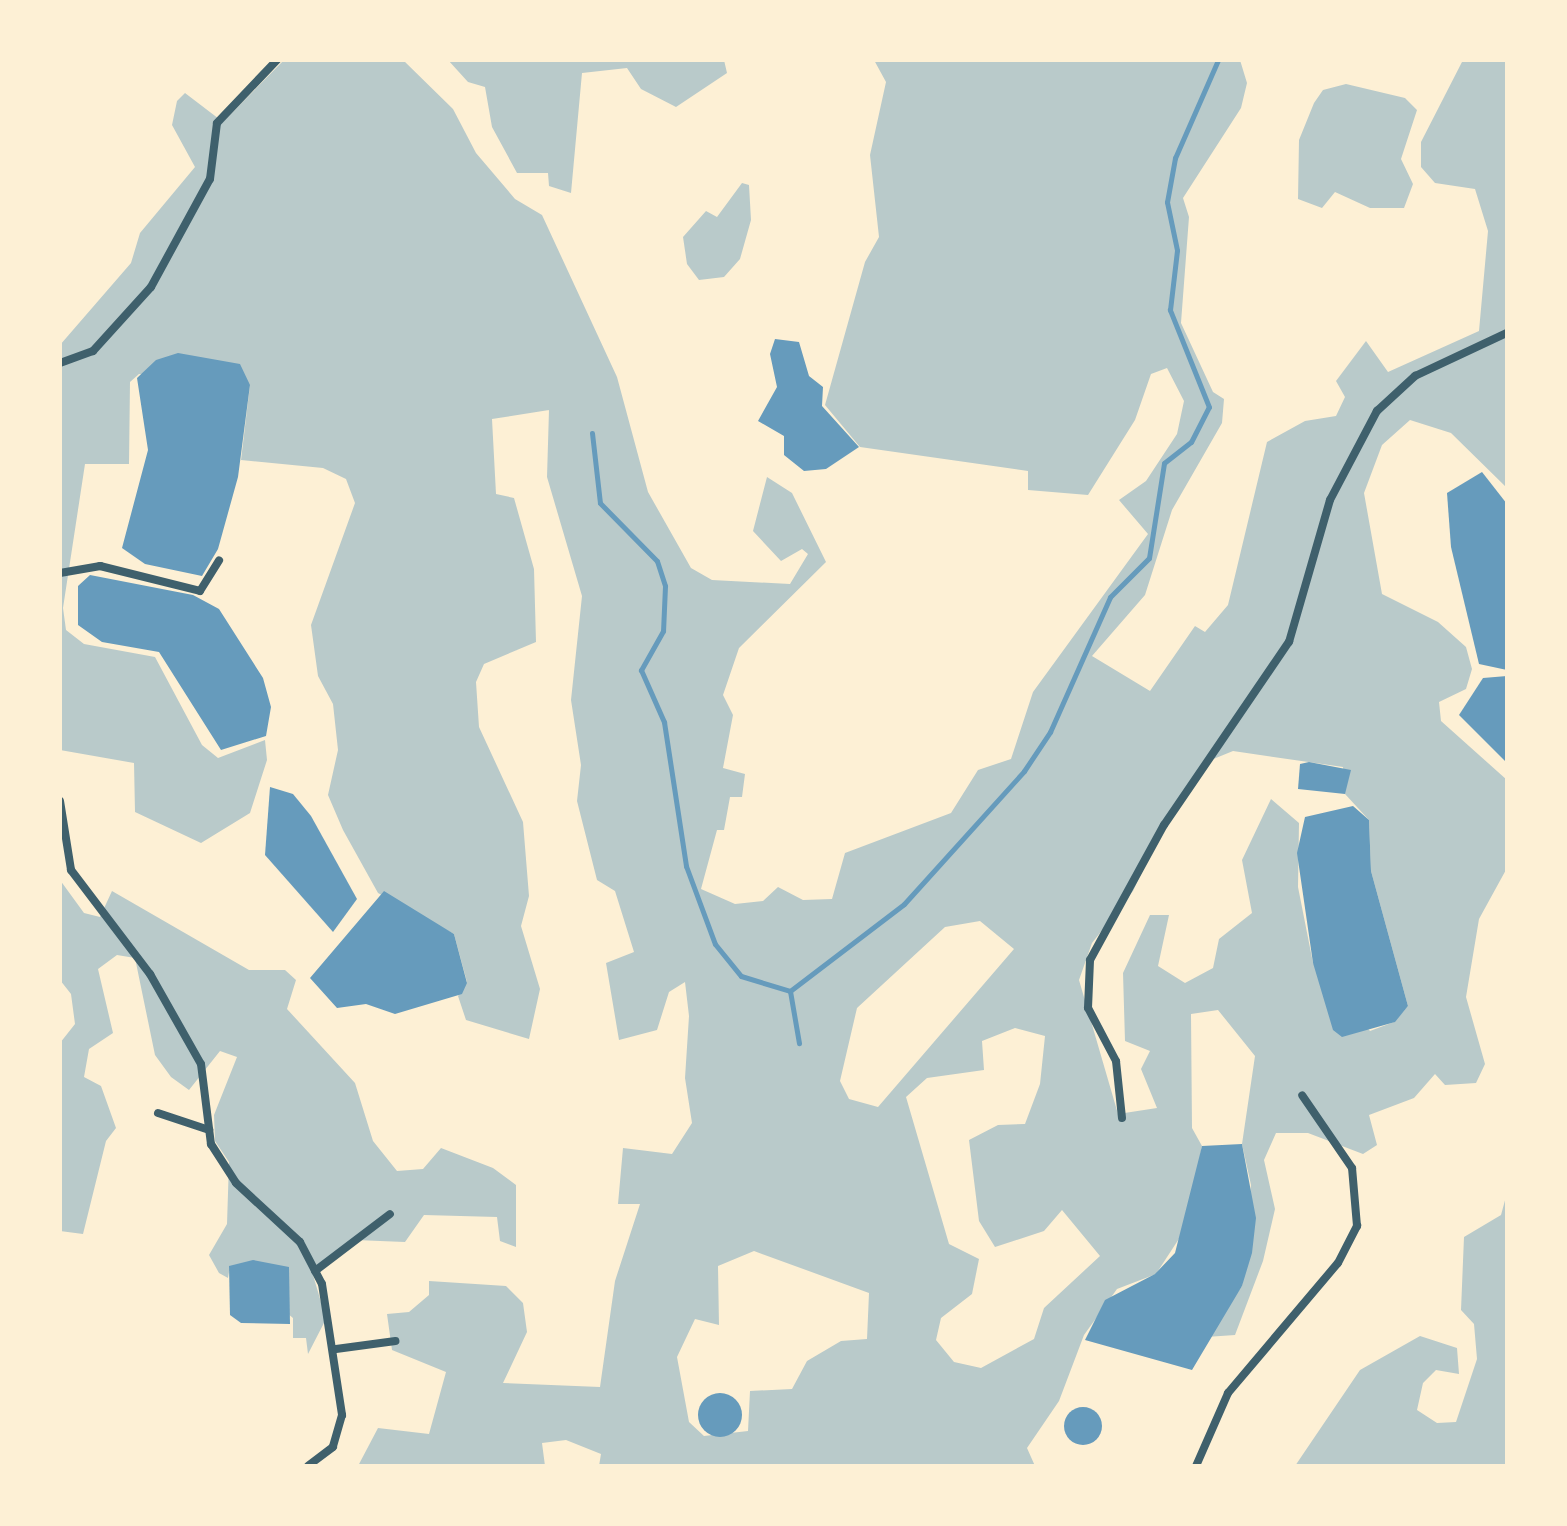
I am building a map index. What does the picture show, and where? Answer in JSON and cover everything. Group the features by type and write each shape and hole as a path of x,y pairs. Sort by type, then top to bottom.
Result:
{"street":[{"path":"60,363 93,351 151,287 210,179 217,123 277,60"},
{"path":"1122,1118 1116,1061 1088,1008 1090,960 1164,825 1289,642 1330,500 1377,411 1415,376 1507,333"},
{"path":"60,573 100,566 200,591 219,560"},
{"path":"60,801 71,870 135,951 201,1064 209,1130 236,1183 286,1225 315,1271 336,1349 339,1433 325,1456 308,1466"},
{"path":"1196,1466 1228,1393 1338,1263 1357,1226 1352,1168 1302,1095"},
{"path":"158,1113 209,1130"},
{"path":"315,1271 390,1214"},
{"path":"336,1349 395,1341"}],"shaded area":[{"path":"284,60 403,60 453,109 476,153 515,199 542,215 617,377 648,492 691,568 712,580 790,584 808,554 802,549 781,561 753,531 767,477 792,493 826,562 739,648 723,695 733,715 723,768 745,774 742,797 730,797 724,830 717,830 701,889 735,904 763,901 778,887 803,900 832,899 845,853 951,813 978,770 1011,759 1033,692 1148,534 1119,500 1146,481 1177,434 1184,401 1167,368 1151,374 1135,420 1088,495 1028,490 1028,471 860,447 825,405 865,262 879,237 870,155 886,82 874,60 1240,60 1247,83 1241,108 1183,198 1189,217 1181,323 1213,392 1224,399 1222,423 1172,510 1145,595 1092,656 1150,691 1195,626 1205,632 1228,605 1267,442 1305,421 1336,416 1345,397 1336,381 1366,341 1388,372 1479,331 1488,231 1475,189 1435,183 1421,167 1421,142 1463,60 1507,60 1507,488 1451,433 1410,420 1382,445 1364,493 1382,594 1438,622 1466,647 1472,669 1466,689 1439,702 1441,721 1507,780 1507,868 1479,919 1466,997 1485,1064 1476,1083 1445,1085 1435,1074 1414,1098 1369,1115 1377,1145 1363,1154 1308,1133 1276,1133 1264,1160 1275,1209 1263,1261 1235,1335 1206,1337 1242,1286 1251,1185 1242,1144 1255,1056 1218,1010 1191,1014 1192,1128 1202,1146 1186,1228 1156,1274 1117,1289 1084,1335 1059,1401 1027,1448 1035,1466 599,1466 601,1454 566,1440 542,1443 545,1466 358,1466 378,1428 429,1434 446,1372 392,1350 387,1314 409,1312 429,1295 429,1281 506,1286 523,1303 527,1332 503,1383 600,1387 615,1281 640,1204 618,1204 623,1148 672,1154 692,1123 685,1078 689,1016 685,982 669,992 657,1030 619,1040 606,963 634,952 615,891 597,880 577,801 581,765 571,700 582,596 547,477 549,410 492,419 496,494 514,498 534,569 536,642 484,664 476,682 479,727 523,822 529,896 521,926 540,989 529,1039 466,1020 458,996 467,982 454,934 378,893 343,830 328,795 338,750 333,704 318,676 311,625 355,503 346,479 323,468 241,460 250,385 139,374 130,382 129,464 85,464 63,608 66,630 84,644 155,657 202,745 218,758 265,740 267,760 250,813 201,843 135,812 134,763 60,750 60,345 131,263 140,233 195,167 172,125 177,101 185,93 223,122","holes":["1233,751 1343,767 1345,794 1369,820 1371,871 1408,1006 1394,1022 1370,1031 1313,963 1298,887 1299,823 1271,799 1242,860 1252,913 1219,939 1213,968 1185,983 1158,966 1169,915 1150,915 1123,973 1125,1041 1150,1051 1141,1069 1157,1108 1118,1114 1079,980 1092,943 1133,891 1163,827 1211,760","980,921 1014,949 878,1107 849,1099 840,1081 857,1008 945,927","1015,1028 1045,1036 1040,1084 1025,1124 998,1125 969,1140 979,1221 995,1247 1044,1231 1062,1210 1100,1256 1044,1308 1034,1339 981,1368 954,1362 936,1340 941,1318 972,1294 979,1259 949,1244 906,1097 927,1078 984,1070 982,1041","754,1251 869,1293 867,1339 841,1341 807,1361 792,1389 750,1391 748,1431 704,1436 689,1422 677,1357 695,1319 719,1325 718,1266"]},
{"path":"448,60 724,60 727,73 676,107 641,89 627,68 582,73 571,193 549,186 548,173 517,173 492,127 485,87 468,82"},
{"path":"1346,84 1405,98 1417,110 1401,159 1413,184 1404,208 1370,208 1335,192 1322,208 1298,199 1299,140 1314,103 1323,90"},
{"path":"742,183 749,185 751,220 740,259 724,277 699,280 687,264 683,237 706,211 717,217"},
{"path":"60,880 84,913 100,917 112,891 249,970 285,970 296,980 287,1009 355,1083 373,1141 397,1171 423,1169 441,1148 493,1168 516,1185 516,1247 500,1241 497,1217 424,1215 405,1242 355,1240 313,1275 326,1319 308,1354 306,1338 293,1338 293,1318 230,1266 228,1278 219,1273 209,1255 227,1224 229,1162 215,1141 214,1115 237,1057 220,1051 189,1090 171,1077 155,1055 135,958 117,955 98,969 113,1033 89,1049 84,1077 101,1086 116,1128 106,1141 83,1234 60,1231 60,1043 75,1024 71,994 60,980"},
{"path":"1507,1193 1507,1466 1295,1466 1360,1370 1420,1336 1457,1348 1459,1374 1436,1370 1423,1383 1417,1410 1437,1423 1456,1422 1477,1359 1474,1324 1461,1310 1464,1237 1501,1215"}],"water":[{"path":"775,339 799,342 809,376 823,387 822,406 859,447 826,469 804,471 784,455 784,436 758,421 777,387 770,354"},
{"path":"178,353 240,364 250,385 238,477 218,549 202,576 145,564 122,548 148,450 137,378 156,360"},
{"path":"1482,472 1507,504 1507,670 1479,664 1451,547 1447,493"},
{"path":"90,575 193,595 219,609 263,678 271,707 266,736 221,750 159,652 102,642 78,625 78,586"},
{"path":"1507,676 1507,763 1459,715 1483,678"},
{"path":"1309,762 1351,770 1345,794 1298,789 1300,764"},
{"path":"270,787 293,794 311,816 357,899 333,932 265,855"},
{"path":"1353,806 1369,820 1371,871 1408,1006 1395,1022 1342,1037 1333,1030 1313,963 1297,853 1305,817"},
{"path":"384,891 454,934 467,983 462,994 395,1014 366,1004 337,1008 310,978"},
{"path":"1242,1144 1256,1218 1252,1253 1242,1286 1192,1370 1085,1340 1105,1300 1155,1274 1175,1253 1202,1146"},
{"path":"253,1260 289,1267 290,1324 241,1323 230,1315 229,1266"},
{"path":"720,1393 735,1400 742,1415 735,1430 720,1437 705,1430 698,1415 705,1400"},
{"path":"1083,1407 1097,1412 1102,1426 1097,1440 1083,1445 1069,1440 1064,1426 1069,1412"}],"waterway":[{"path":"790,991 904,904 1024,771 1050,732 1110,597 1149,558 1164,463 1191,442 1209,407 1170,310 1177,250 1167,202 1175,158 1218,60"},
{"path":"592,433 600,503 657,561 665,586 663,631 641,670 664,722 686,866 715,944 741,976 790,991 799,1043"}]}
